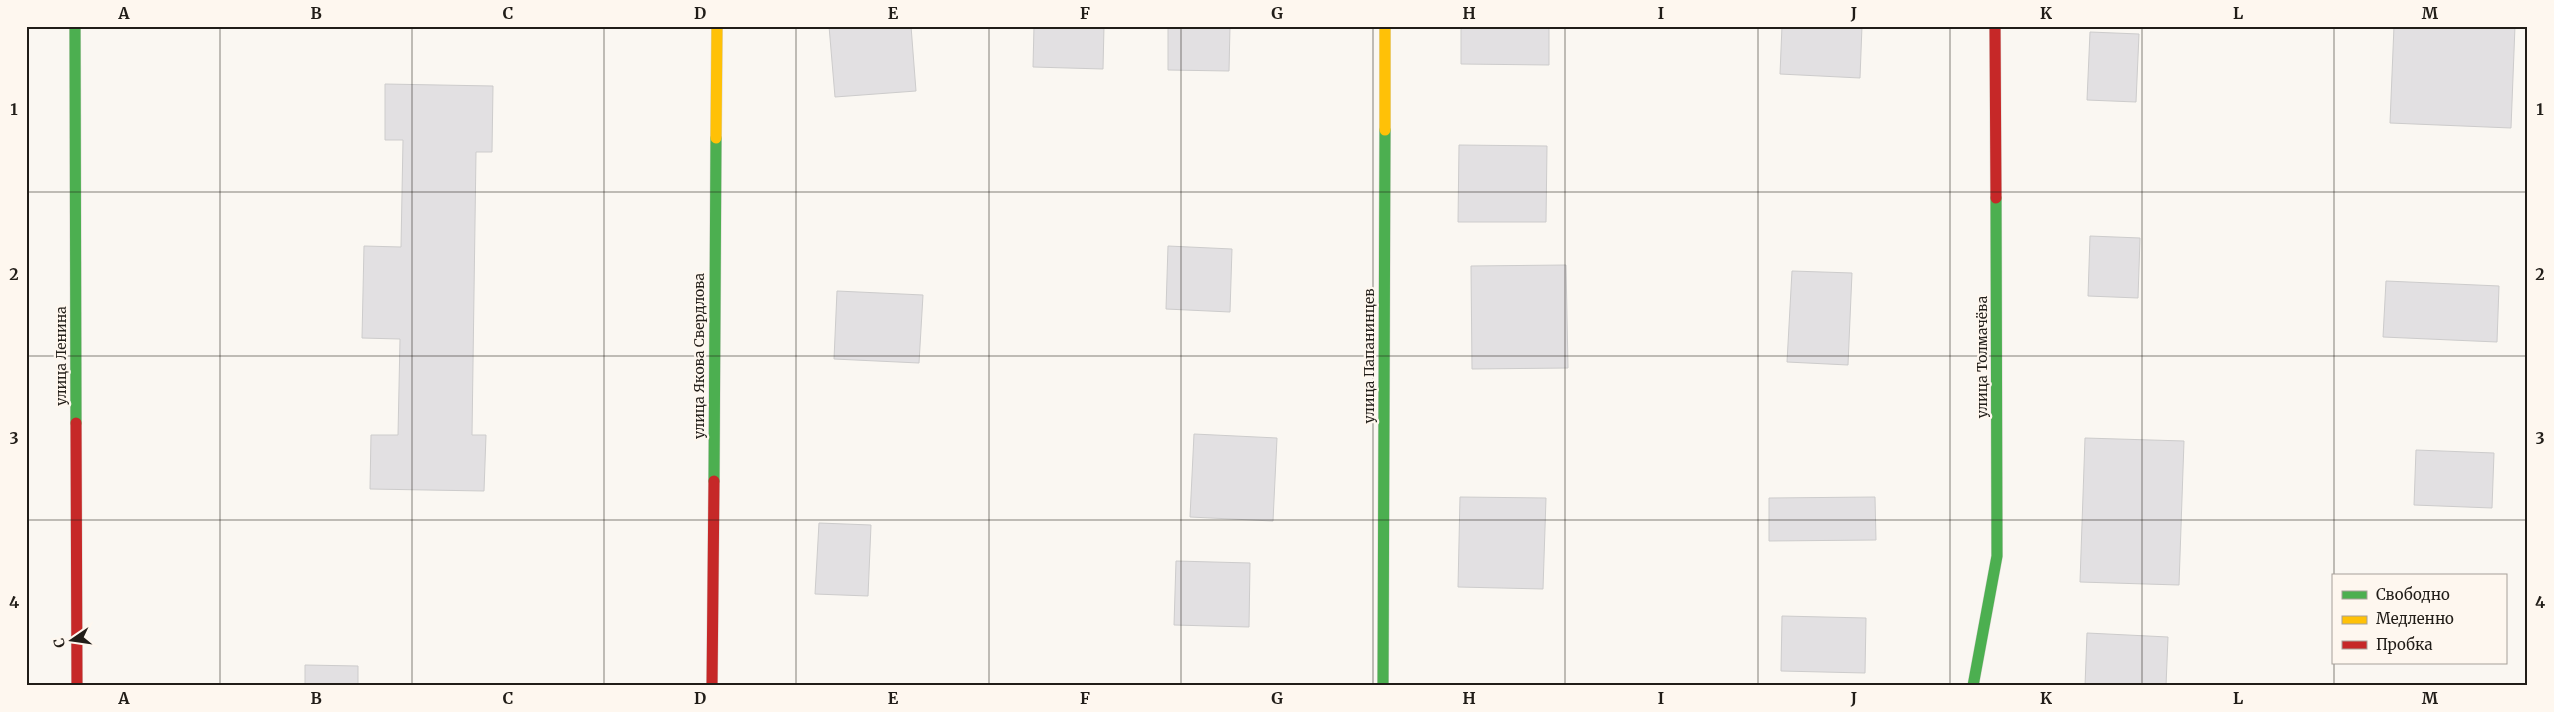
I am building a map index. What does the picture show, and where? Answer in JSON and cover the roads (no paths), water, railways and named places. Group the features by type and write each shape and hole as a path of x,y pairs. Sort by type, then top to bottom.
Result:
{"street":[{"name":"улица Ленина","path":"75,26 77,686"},
{"name":"улица Якова Свердлова","path":"712,686 717,26"},
{"name":"улица Папанинцев","path":"1383,686 1385,26"},
{"name":"улица Толмачёва","path":"1973,686 1997,556 1995,26"}]}
